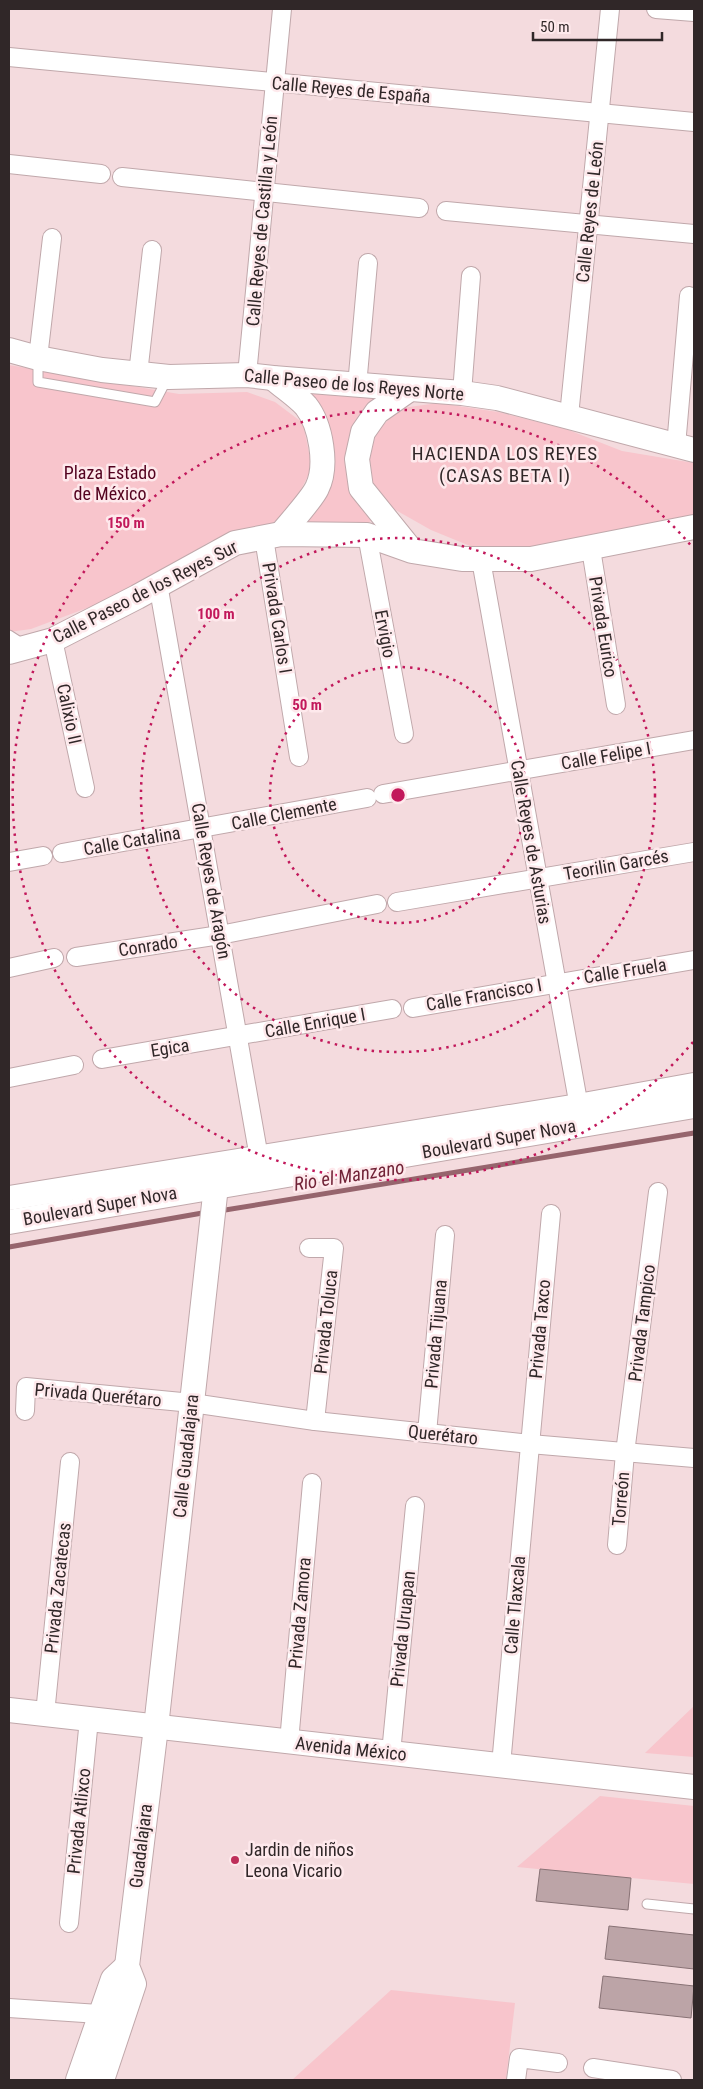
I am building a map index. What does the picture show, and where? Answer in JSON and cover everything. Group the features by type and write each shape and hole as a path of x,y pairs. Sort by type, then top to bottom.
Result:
{"street":[{"name":"Calle Reyes de Castilla y León","path":"248,374 282,9"},
{"name":"Calle Reyes de León","path":"570,416 610,9"},
{"path":"656,9 694,12"},
{"name":"Calle Reyes de España","path":"9,58 694,122"},
{"path":"9,164 101,174"},
{"path":"122,177 419,208"},
{"path":"446,212 694,234"},
{"path":"38,358 52,238"},
{"path":"138,374 152,250"},
{"path":"357,386 368,263"},
{"path":"462,393 471,276"},
{"path":"685,448 689,296"},
{"name":"Calle Paseo de los Reyes Norte","path":"9,350 38,358 102,370 138,374 169,377 248,374 357,386 462,393 497,398 685,448"},
{"path":"272,536 317,488 322,463 321,441 316,424 306,407 273,378"},
{"path":"410,389 377,412 362,432 357,459 361,488 412,551"},
{"name":"Calle Paseo de los Reyes Sur","path":"15,645 53,640 138,597 158,584 235,543 272,536 366,535 412,551 462,559 532,559 591,549 694,527"},
{"name":"Ervigio","path":"366,535 404,734"},
{"name":"Privada Carlos I","path":"272,536 299,757"},
{"name":"Privada Eurico","path":"591,549 616,705"},
{"name":"Calle Reyes de Asturias","path":"481,560 580,1115"},
{"name":"Calle Reyes de Aragón","path":"158,584 261,1168"},
{"name":"Calixio II","path":"53,640 85,788"},
{"name":"Calle Felipe I","path":"375,796 694,740"},
{"name":"Calle Clemente","path":"201,829 375,796"},
{"name":"Calle Catalina","path":"62,853 201,829"},
{"name":"Teorilin Garcés","path":"397,902 694,852"},
{"path":"9,862 43,856"},
{"name":"Conrado","path":"76,957 220,935 377,904"},
{"path":"9,968 54,958"},
{"name":"Calle Fruela","path":"556,982 694,960"},
{"name":"Calle Francisco I","path":"413,1008 556,982"},
{"name":"Calle Enrique I","path":"238,1037 392,1009"},
{"name":"Egica","path":"102,1058 238,1037"},
{"path":"9,1078 74,1065"},
{"name":"Boulevard Super Nova","path":"580,1115 694,1085"},
{"name":"Boulevard Super Nova","path":"9,1198 261,1168 580,1115 694,1106"},
{"name":"Boulevard Super Nova","path":"9,1222 216,1191 261,1168"},
{"name":"Calle Guadalajara","path":"156,1727 216,1191"},
{"name":"Privada Tampico","path":"625,1453 658,1192"},
{"name":"Privada Taxco","path":"530,1444 551,1214"},
{"name":"Privada Tijuana","path":"427,1433 445,1235"},
{"name":"Privada Toluca","path":"309,1248 334,1248 315,1421"},
{"name":"Privada Querétaro","path":"25,1411 26,1387 192,1403"},
{"name":"Querétaro","path":"192,1403 315,1421 530,1444 694,1458"},
{"name":"Calle Tlaxcala","path":"501,1765 530,1444"},
{"name":"Torreón","path":"617,1545 625,1453"},
{"name":"Privada Zacatecas","path":"45,1714 70,1462"},
{"name":"Privada Zamora","path":"289,1742 312,1484"},
{"name":"Privada Uruapan","path":"391,1753 415,1506"},
{"name":"Avenida México","path":"9,1710 694,1787"},
{"name":"Privada Atlixco","path":"69,1924 89,1719"},
{"name":"Guadalajara","path":"127,1966 156,1727"},
{"path":"78,2080 113,1979 127,1966 134,1984 102,2080"},
{"path":"9,2008 100,2014"},
{"path":"516,2080 519,2058 558,2063"},
{"path":"593,2068 636,2077 672,2080"}],"lane":[{"path":"38,358 38,382 155,402 169,377"},
{"path":"647,1904 694,1909"}],"green space":[{"name":"Plaza Estado de México","path":"9,365 179,394 247,392 275,402 303,423 312,468 295,501 268,528 211,541 119,596 31,629 9,632"},
{"path":"305,388 379,394 356,427 372,520 368,523 305,522 320,501"},
{"path":"438,403 498,412 566,429 622,451 694,463 694,516 532,548 475,548 431,530 385,504 368,475 376,431 402,408"},
{"path":"694,1706 694,1757 645,1753"},
{"path":"600,1796 694,1806 694,1884 517,1867"},
{"path":"391,1990 515,2003 506,2080 292,2080"}],"building":[{"path":"540,1869 631,1878 628,1910 536,1901"},
{"path":"609,1926 694,1935 694,1969 605,1959"},
{"path":"603,1976 694,1986 691,2018 599,2008"}],"waterway":[{"name":"Rio el Manzano","path":"219,1211 694,1133"},
{"name":"Rio el Manzano","path":"9,1247 208,1212"}],"place":[{"name":"Jardin de niños Leona Vicario","path":"235,1860"}],"district":[{"name":"HACIENDA LOS REYES (CASAS BETA I)","path":"505,464"}]}
